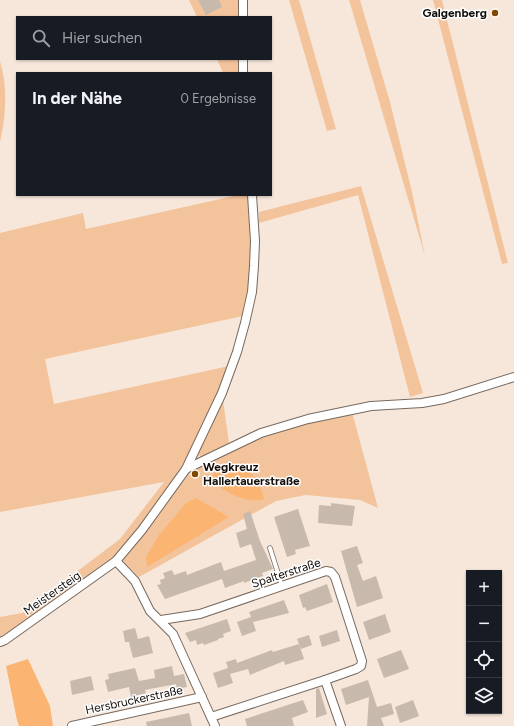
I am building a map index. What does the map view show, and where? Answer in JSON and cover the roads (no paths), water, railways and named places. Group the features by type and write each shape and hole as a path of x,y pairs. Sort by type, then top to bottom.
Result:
{"street":[{"path":"243,0 243,16"},
{"path":"243,60 243,72"},
{"name":"Meistersteig","path":"0,642 11,636 116,561 138,536 186,469 222,393 237,352 245,323 252,292 254,266 255,242 252,196"},
{"path":"186,469 244,440 294,423 371,406 422,403 444,399 514,377"},
{"path":"116,561 135,581 150,611 156,618 161,620 173,634 215,726"},
{"name":"Spalterstraße","path":"161,620 200,614 326,571 331,572 335,577 362,661 361,666 325,680 211,717"},
{"path":"325,680 341,726"},
{"name":"Hersbruckerstraße","path":"72,726 202,697"}],"lane":[{"path":"270,548 282,586"}],"place":[{"name":"Galgenberg","path":"495,13"},
{"name":"Wegkreuz Hallertauerstraße","path":"195,474"}]}
